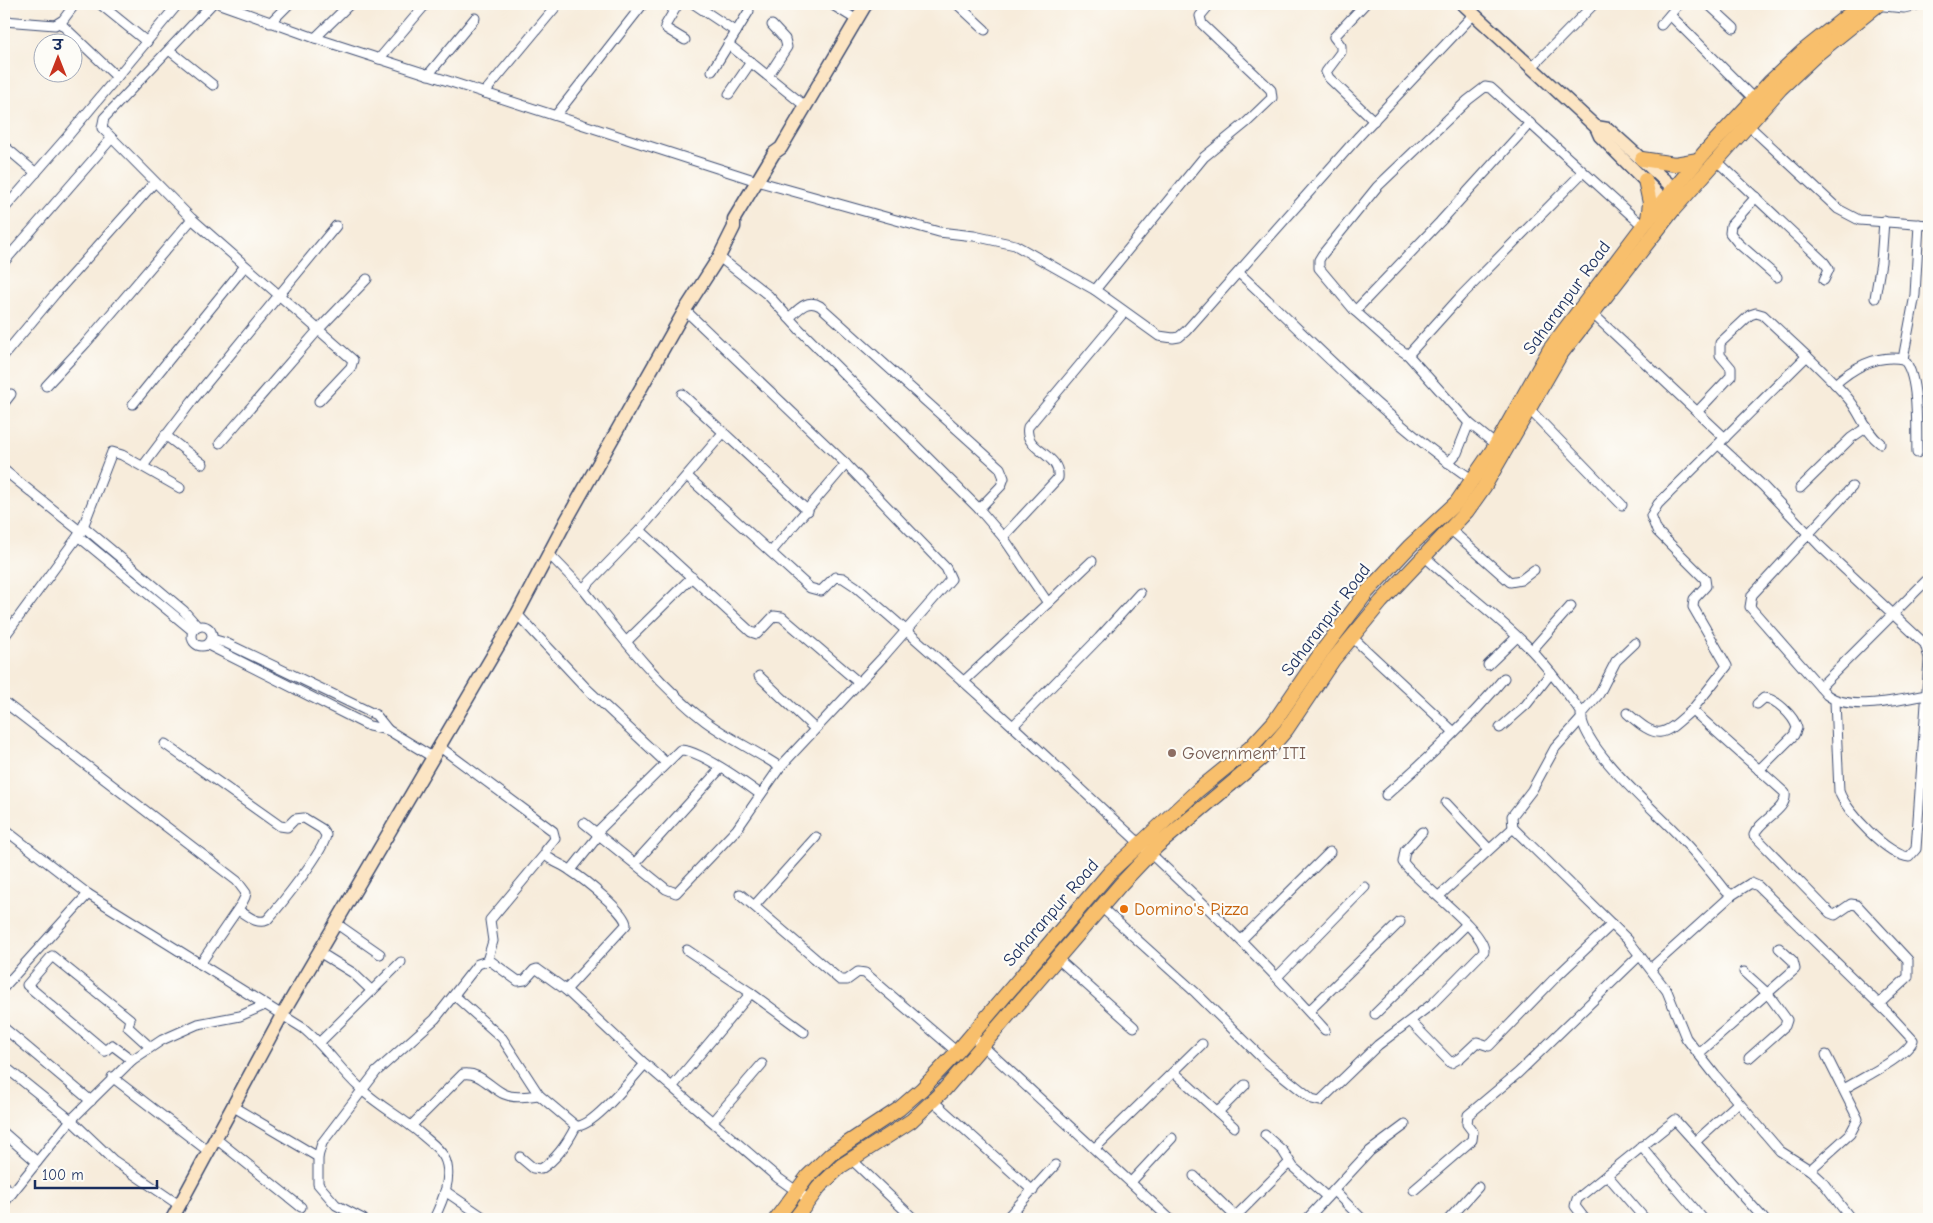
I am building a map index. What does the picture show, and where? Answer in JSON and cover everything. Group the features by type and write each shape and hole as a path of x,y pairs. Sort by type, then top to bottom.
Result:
{"main road":[{"name":"Saharanpur Road","path":"1680,193 1698,160 1754,99 1802,52 1862,4"},
{"name":"Saharanpur Road","path":"795,1219 819,1187 851,1158 911,1121 982,1046 1058,959 1100,907 1150,853 1262,758 1286,730 1333,660 1352,636 1423,555 1467,511 1484,487 1530,409 1555,352 1593,314 1669,205 1680,193 1718,162 1747,124 1780,89 1875,4"},
{"path":"1642,159 1675,164 1698,160"},
{"path":"1645,180 1648,192 1645,223"},
{"name":"Saharanpur Road","path":"776,1219 796,1192 831,1154 899,1109 922,1090 958,1052 1111,871 1197,791 1250,748 1274,722 1321,653 1367,592 1410,546 1457,502 1555,352 1645,223 1669,205"}],"street":[{"path":"4,21 49,25 60,23 76,4"},
{"path":"100,4 147,42"},
{"path":"5,207 36,173 178,4"},
{"path":"212,4 104,118 102,128 110,139 192,219 350,358 353,364 319,401"},
{"path":"220,4 315,38 761,182 939,232 974,236 1015,245 1095,290 1124,312 1159,336 1165,338 1179,337 1240,273 1374,121 1474,14"},
{"path":"270,23 289,4"},
{"path":"315,38 350,4"},
{"path":"484,93 558,4"},
{"path":"556,115 643,4"},
{"path":"678,4 666,26 667,29 685,40"},
{"path":"694,4 736,32"},
{"path":"831,4 857,20"},
{"path":"172,1219 282,1015 517,614 685,310 719,257 734,227 741,222 761,182 780,158 781,148 866,4"},
{"path":"957,4 986,30"},
{"path":"1095,290 1204,157 1247,122 1272,98 1273,93 1267,86 1202,24 1200,16 1210,4"},
{"path":"1365,4 1334,37 1341,46 1341,52 1326,72 1329,78 1374,121"},
{"path":"1463,4 1596,127 1600,136 1669,205"},
{"path":"1531,68 1594,4"},
{"path":"1661,25 1679,4"},
{"path":"1708,4 1734,28"},
{"path":"1875,4 1904,8 1921,4"},
{"path":"379,59 425,6"},
{"path":"712,71 749,10"},
{"path":"1670,15 1754,99"},
{"path":"428,75 475,18"},
{"path":"60,23 117,76"},
{"path":"768,76 787,47 785,39 772,25"},
{"path":"728,44 805,106"},
{"path":"169,50 213,85"},
{"path":"729,94 751,62"},
{"path":"1496,445 1469,423 1408,355 1392,344 1355,311 1318,264 1322,255 1377,187 1468,100 1485,87 1491,88 1583,172 1645,223"},
{"path":"1355,311 1440,222 1530,123"},
{"path":"1747,124 1838,209 1859,220 1929,225"},
{"path":"1596,127 1608,129 1680,193"},
{"path":"4,262 110,139"},
{"path":"4,146 36,173"},
{"path":"1718,162 1827,265 1828,272 1824,280"},
{"path":"1408,355 1461,296 1583,172"},
{"path":"4,355 55,294 154,183"},
{"path":"1756,197 1731,225 1730,233 1777,277"},
{"path":"46,386 86,343 192,219"},
{"path":"1875,298 1884,221"},
{"path":"1903,359 1916,295 1918,224"},
{"path":"143,466 165,435 336,226"},
{"path":"719,257 761,288 979,509 1003,537 1048,603"},
{"path":"133,404 245,266"},
{"path":"1240,273 1337,366 1448,463 1473,480"},
{"path":"220,443 319,330 367,279"},
{"path":"789,318 804,305 816,303 1000,468 1004,478 1001,486 979,509"},
{"path":"584,823 670,892 676,892 737,828 780,767 949,583 950,575 846,464 685,310"},
{"path":"1003,537 1058,478 1059,469 1055,463 1030,442 1026,435 1028,427 1124,312"},
{"path":"1593,314 1698,411 1722,441 1808,534 1925,644 1929,659 1916,849 1909,857 1896,854 1858,821 1842,802 1839,791 1835,701"},
{"path":"1698,411 1731,376 1731,368 1720,355 1720,343 1753,314 1763,315 1835,384 1854,406 1872,437 1880,443"},
{"path":"1627,713 1646,730 1656,732 1669,731 1692,710 1727,666 1693,607 1694,599 1706,586 1705,579 1657,531 1651,516 1658,504 1807,356"},
{"path":"1835,384 1859,365 1883,360 1903,359 1907,363 1914,386 1917,453"},
{"path":"4,404 11,394"},
{"path":"682,394 808,510"},
{"path":"1530,409 1622,505"},
{"path":"1448,463 1457,453 1469,423"},
{"path":"1800,488 1851,438 1867,427"},
{"path":"583,590 640,530 723,433"},
{"path":"165,435 203,464"},
{"path":"4,637 81,532 112,452 143,466 180,488"},
{"path":"771,552 846,464"},
{"path":"4,470 196,629 208,628 210,642"},
{"path":"687,476 815,591 825,588 835,577 843,578 906,630 1140,843 1241,940 1325,1030"},
{"path":"1852,487 1752,595 1750,607 1820,687 1835,701 1845,703 1892,701 1926,695"},
{"path":"1450,529 1510,582 1521,580 1534,570"},
{"path":"640,530 754,634 760,632 774,616 782,616 858,682"},
{"path":"549,554 583,590 626,642 685,703 706,721 780,767"},
{"path":"1423,555 1532,650 1582,715 1591,738 1606,760 1682,838 1726,892 1732,895"},
{"path":"963,682 1092,561"},
{"path":"626,642 692,577"},
{"path":"1820,687 1929,578"},
{"path":"1013,726 1100,638 1140,593"},
{"path":"1532,650 1571,606"},
{"path":"517,614 586,688 665,762"},
{"path":"196,629 192,638 195,644 201,646 210,642"},
{"path":"1352,636 1454,732"},
{"path":"1488,666 1517,636"},
{"path":"210,642 369,726 388,730 434,758"},
{"path":"1635,643 1616,660 1599,694 1555,748 1532,790 1512,816 1513,828 1557,874 1612,924 1640,955 1667,991 1686,1038 1698,1054 1780,1151 1810,1170 1827,1186 1843,1215 1851,1219"},
{"path":"1500,728 1526,705 1551,673"},
{"path":"759,676 815,729"},
{"path":"1386,795 1454,732 1504,678"},
{"path":"1757,704 1764,698 1773,700 1794,721 1797,728 1794,735 1759,770"},
{"path":"4,702 237,881 246,893 238,910 200,964"},
{"path":"1692,710 1783,791 1786,796 1784,802 1755,832 1757,839 1830,913 1835,915 1851,904 1857,905 1908,960 1908,977 1879,1004"},
{"path":"165,744 280,826 287,826 295,819 304,818 322,828 326,835 324,842 304,872 267,920 262,923 256,921 238,910"},
{"path":"440,747 553,831 555,839 545,854 490,920 493,941 487,961"},
{"path":"571,870 598,834 665,762 680,750 684,750 721,768 760,794"},
{"path":"635,863 721,768"},
{"path":"1446,803 1489,848"},
{"path":"1439,896 1489,848 1513,828"},
{"path":"4,829 88,894 282,1015 319,1043 342,1072 361,1090 411,1126 436,1147 444,1157 446,1164 445,1191 434,1219"},
{"path":"1100,907 1196,993 1267,1063 1316,1102 1324,1100 1378,1045 1411,1022 1444,993 1482,955 1484,948 1482,943 1439,896 1403,862 1405,851 1422,832"},
{"path":"754,906 816,837"},
{"path":"1241,940 1330,852"},
{"path":"545,854 551,860 571,870 610,903 627,922 624,928 566,990"},
{"path":"1651,968 1732,895 1751,883 1758,886 1911,1036 1912,1044 1898,1056 1844,1089"},
{"path":"1277,977 1365,887"},
{"path":"4,987 88,894"},
{"path":"740,894 840,980 847,980 858,972 865,973 958,1052"},
{"path":"1309,1011 1400,922"},
{"path":"337,924 380,954"},
{"path":"1411,1022 1451,1063 1460,1058 1478,1042 1488,1046 1556,976 1612,924"},
{"path":"1375,1014 1466,925"},
{"path":"1698,1054 1795,969 1793,961 1779,948"},
{"path":"687,950 752,993 804,1032"},
{"path":"320,952 354,973 372,991"},
{"path":"1414,1190 1472,1140 1473,1132 1467,1124 1468,1115 1518,1074 1640,955"},
{"path":"132,1060 112,1045 105,1051 27,985 52,956 130,1019 128,1027 150,1048"},
{"path":"1058,959 1134,1026"},
{"path":"487,961 518,981 525,980 537,970 566,990 645,1064 796,1192 809,1200"},
{"path":"363,1219 336,1205 318,1184 318,1157 322,1143 376,1072 435,1019 455,996 478,964 487,961"},
{"path":"319,1043 401,962"},
{"path":"1744,972 1768,994 1787,1023 1749,1058"},
{"path":"673,1086 752,993"},
{"path":"455,996 502,1038 539,1095 576,1126"},
{"path":"4,1203 71,1120 91,1102 112,1077 132,1060 150,1048 198,1024 240,1016 265,1004"},
{"path":"4,1028 91,1102"},
{"path":"971,1035 1096,1148 1170,1219"},
{"path":"1096,1148 1202,1044"},
{"path":"1810,1170 1850,1134 1857,1123 1857,1115 1826,1055"},
{"path":"576,1126 580,1126 595,1117 645,1064"},
{"path":"713,1121 762,1064"},
{"path":"4,1066 71,1120 113,1160 179,1205"},
{"path":"1174,1072 1234,1127"},
{"path":"411,1126 463,1074 474,1074 505,1094 514,1096 539,1095"},
{"path":"112,1077 208,1151"},
{"path":"1218,1112 1245,1085"},
{"path":"932,1100 1033,1191"},
{"path":"1695,1142 1738,1103"},
{"path":"232,1106 318,1157"},
{"path":"1586,1219 1576,1209 1575,1202 1675,1120 1764,1219"},
{"path":"1307,1219 1370,1151 1405,1124"},
{"path":"520,1157 533,1168 541,1169 553,1159 570,1138 576,1126"},
{"path":"4,1132 37,1162"},
{"path":"1265,1135 1284,1151 1289,1163 1362,1219"},
{"path":"214,1138 301,1207"},
{"path":"1131,1182 1172,1138"},
{"path":"1641,1146 1702,1219"},
{"path":"851,1158 914,1219"},
{"path":"1194,1176 1236,1218 1289,1163"},
{"path":"1006,1219 1056,1165"},
{"path":"1607,1175 1645,1219"},
{"path":"4,1186 12,1193"},
{"path":"1449,1219 1478,1187"},
{"path":"445,1191 486,1219"}],"place":[{"name":"Government ITI","path":"1172,753"},
{"name":"Domino's Pizza","path":"1124,909"}]}
